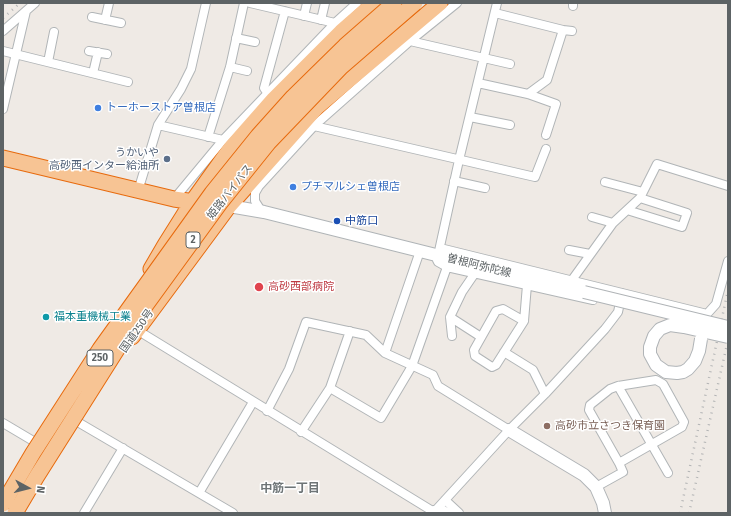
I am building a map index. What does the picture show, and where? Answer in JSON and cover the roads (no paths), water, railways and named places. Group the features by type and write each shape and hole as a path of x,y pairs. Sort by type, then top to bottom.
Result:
{"highway":[{"name":"国道250号","path":"3,511 42,446 104,351 165,245 192,202 230,149 274,99 341,32 374,3"},
{"name":"姫路バイパス","path":"3,504 33,453 100,349 212,193 258,136 294,98 345,46 394,3"},
{"name":"姫路バイパス","path":"20,512 37,476 140,313 220,203 269,142 341,67 415,3"},
{"name":"国道250号","path":"20,512 76,421 137,330 229,206 255,183 282,152 317,107 440,3"},
{"path":"3,158 174,199 229,206"}],"main road":[{"name":"曽根阿弥陀線","path":"229,206 264,212 420,251 439,252 584,292 728,326"},
{"path":"707,314 702,333 699,351 695,361 688,369 677,373 666,372 656,365 650,354 651,341 656,332 660,329 670,326 684,327 728,337"},
{"path":"509,430 584,475 596,486 603,503 605,513"}],"street":[{"path":"3,31 35,3"},
{"path":"105,20 109,3"},
{"path":"138,191 158,124 181,90 191,69 206,3"},
{"path":"208,137 230,67 244,3"},
{"path":"250,3 272,6 285,11 335,23"},
{"path":"304,16 307,3"},
{"path":"321,20 325,3"},
{"path":"174,199 223,140 335,23 357,3"},
{"path":"264,212 255,201 255,183 282,152 314,126 410,41 457,3"},
{"path":"497,3 454,181 438,262 447,267 619,306 702,333"},
{"path":"3,109 26,11"},
{"path":"268,94 264,88 285,11"},
{"path":"495,13 572,31"},
{"path":"92,17 121,23"},
{"path":"528,94 547,80 563,30"},
{"path":"48,62 54,32"},
{"path":"236,38 255,42"},
{"path":"410,41 510,64"},
{"path":"3,50 128,82"},
{"path":"89,52 107,54"},
{"path":"93,73 98,52"},
{"path":"268,94 299,55"},
{"path":"230,67 247,70"},
{"path":"478,84 528,94 556,104 546,135"},
{"path":"470,117 510,125"},
{"path":"158,124 223,140"},
{"path":"314,126 535,177 546,149"},
{"path":"572,280 613,223 642,195 657,164 728,186"},
{"path":"192,202 199,169"},
{"path":"454,181 485,188"},
{"path":"605,182 687,213 682,227 627,210"},
{"path":"592,217 613,223"},
{"path":"568,250 590,254"},
{"path":"385,353 420,251"},
{"path":"439,252 572,280 707,314 716,304 728,261"},
{"path":"330,388 381,418 412,366 447,267"},
{"path":"452,336 450,317 462,292 475,273"},
{"path":"524,320 503,309 496,311 474,350 475,356 492,367 496,365 524,320 528,285"},
{"path":"436,511 509,430 545,394 604,329 618,312 622,293"},
{"path":"450,317 481,337"},
{"path":"267,410 289,369 306,322 366,335 385,353 433,375 438,386 509,430"},
{"path":"137,330 301,432 436,511 448,513"},
{"path":"301,432 330,388 350,332"},
{"path":"504,352 532,370 545,394"},
{"path":"596,486 623,472 589,410 590,405 610,389 618,386 656,380 663,384 684,422 682,427 619,463"},
{"path":"618,386 668,473"},
{"path":"199,493 253,402"},
{"path":"76,421 233,513"},
{"path":"3,423 42,446"},
{"path":"84,513 123,448"},
{"path":"445,500 459,513"}],"railway":[{"path":"3,18 20,3"},
{"path":"680,513 728,290"},
{"path":"689,513 728,340"}],"place":[{"name":"トーホーストア曽根店","path":"98,108"},
{"name":"うかいや 高砂西インター給油所","path":"167,159"},
{"name":"プチマルシェ曽根店","path":"293,187"},
{"name":"中筋口","path":"337,221"},
{"name":"高砂西部病院","path":"259,287"},
{"name":"福本重機械工業","path":"46,317"},
{"name":"高砂市立さつき保育園","path":"547,426"}],"district":[{"name":"中筋一丁目","path":"290,489"}]}
